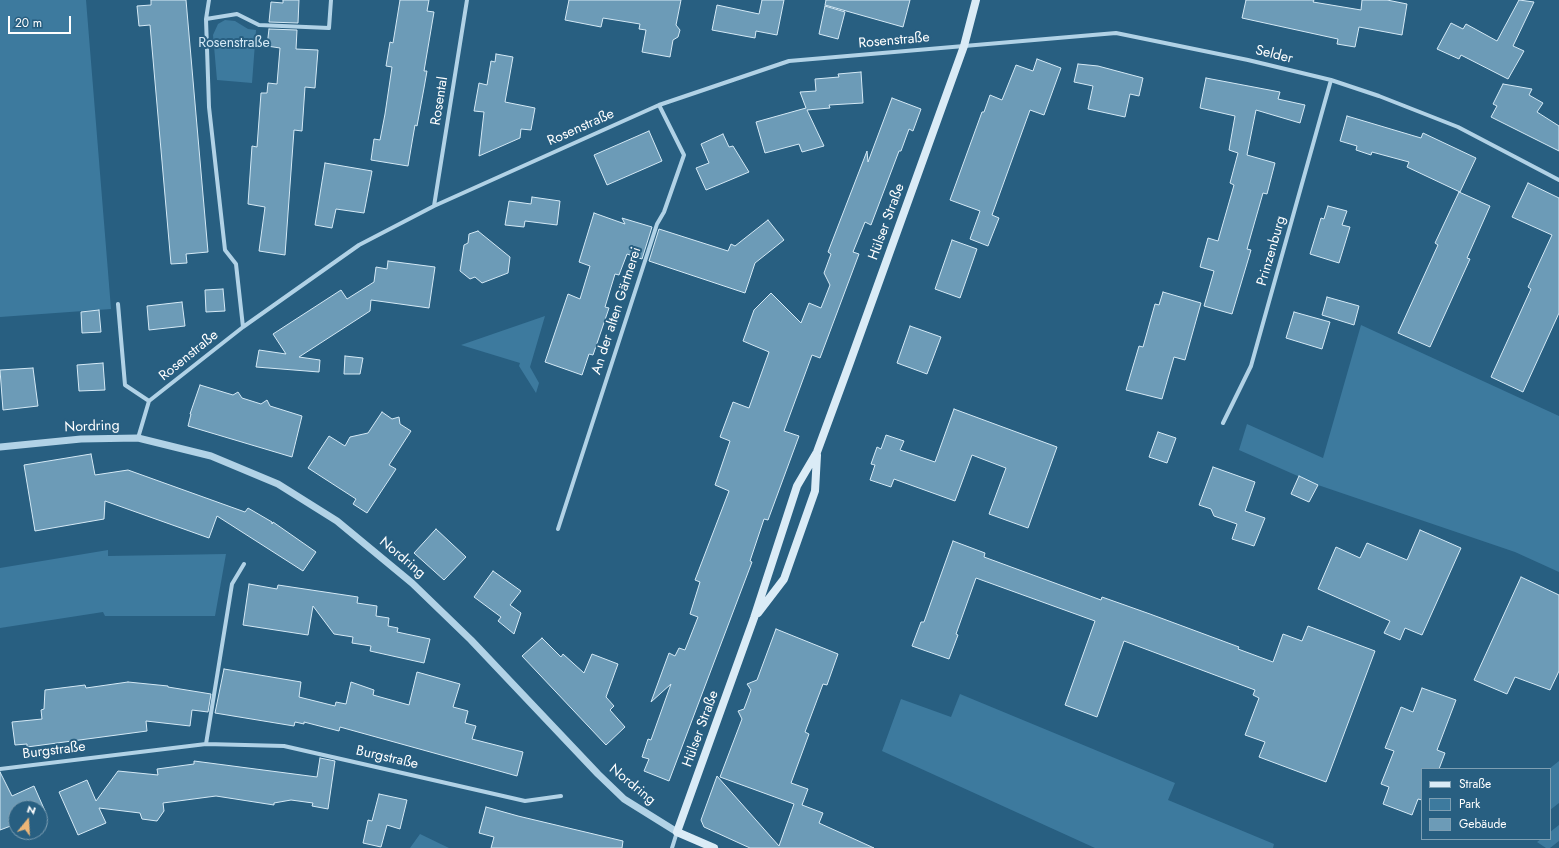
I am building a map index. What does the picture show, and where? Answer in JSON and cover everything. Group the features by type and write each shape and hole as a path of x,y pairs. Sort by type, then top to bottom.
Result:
{"main road":[{"name":"Hülser Straße","path":"677,832 754,618 797,486 817,452 964,46 976,0"},
{"name":"Hülser Straße","path":"754,618 784,579 815,491 817,452"},
{"name":"Nordring","path":"677,832 714,848"}],"street":[{"path":"209,0 206,18 209,106 225,250 236,264 243,327"},
{"path":"206,18 237,14 259,25 329,28 331,0"},
{"name":"Rosental","path":"434,206 467,0"},
{"name":"Selder","path":"964,46 1116,32 1248,60 1331,80 1379,96 1458,127 1559,180"},
{"name":"Rosenstraße","path":"149,401 243,327 359,245 434,206 659,105 788,61 964,46"},
{"name":"Prinzenburg","path":"1223,424 1251,366 1331,80"},
{"name":"An der alten Gärtnerei","path":"558,529 657,224 664,212 684,155 659,105"},
{"path":"118,304 126,385 149,401 138,438"},
{"name":"Nordring","path":"0,447 81,439 138,438 211,456 278,484 337,521 412,583 466,634 598,774 624,799 677,832"},
{"path":"206,744 232,584 244,564"},
{"name":"Burgstraße","path":"0,769 206,744 284,746 525,801 561,796"},
{"name":"Hülser Straße","path":"672,848 677,832"}],"green space":[{"path":"0,0 86,0 111,309 0,317"},
{"name":"Rosenstraße","path":"225,20 235,21 248,29 256,30 252,83 217,80 213,35 218,24"},
{"path":"545,316 530,367 539,383 536,393 519,366 520,363 461,345"},
{"path":"1361,325 1559,416 1559,572 1515,552 1318,485 1239,450 1247,424 1323,458"},
{"path":"108,550 108,556 226,554 215,616 105,616 103,612 0,628 0,568"},
{"path":"960,694 1175,783 1168,800 1274,844 1273,848 1095,848 882,751 901,699 951,717"},
{"path":"1559,761 1559,803 1551,809 1551,768"},
{"path":"1559,825 1559,841 1550,848 1546,848 1537,842 1540,840 1551,840 1551,831"},
{"path":"420,834 449,848 410,848"}],"building":[{"path":"151,0 186,0 208,252 186,254 187,263 171,264 150,25 139,26 137,6 151,5"},
{"path":"283,0 299,0 298,23 269,22 271,2 283,3"},
{"path":"400,0 429,0 427,11 434,12 424,71 427,71 408,166 371,160 374,139 380,140 385,114 392,67 386,66 390,42 393,43"},
{"path":"569,0 681,0 676,25 680,30 678,37 673,40 670,57 642,52 646,30 639,29 640,24 603,18 601,27 565,20"},
{"path":"762,0 784,0 777,35 756,31 755,38 712,30 717,5 759,14"},
{"path":"826,0 910,0 903,27 825,5"},
{"path":"1246,0 1314,0 1313,2 1361,10 1362,0 1387,0 1407,4 1402,35 1359,27 1355,47 1337,44 1338,39 1242,18"},
{"path":"1519,0 1534,2 1513,46 1524,51 1508,79 1461,55 1459,59 1437,49 1451,23 1463,29 1466,24 1497,41"},
{"path":"825,6 845,12 838,39 819,34"},
{"path":"269,29 297,30 296,49 318,50 315,88 305,87 302,131 294,130 285,255 259,251 265,207 248,204 252,146 257,147 261,93 267,93 268,83 277,84 280,48 267,46"},
{"path":"496,54 513,57 505,102 535,108 531,130 521,129 520,138 479,156 484,112 474,111 479,83 487,85 491,61 495,62"},
{"path":"1037,59 1061,68 1044,115 1030,110 992,215 999,218 988,246 970,239 980,211 950,200 982,112 984,112 990,95 1002,100 1016,65 1033,71"},
{"path":"1078,64 1098,66 1143,78 1139,96 1130,94 1125,117 1088,109 1093,86 1074,82"},
{"path":"861,72 863,103 829,105 830,108 807,110 824,146 802,152 799,144 765,153 756,122 806,108 800,92 816,91 815,79 839,77 838,74"},
{"path":"1206,78 1280,92 1278,99 1305,105 1300,123 1256,110 1247,155 1275,163 1267,194 1263,193 1247,249 1251,250 1232,314 1204,306 1214,271 1200,267 1208,238 1218,241 1234,185 1230,183 1238,153 1229,150 1235,116 1200,108"},
{"path":"1503,84 1532,89 1529,95 1543,103 1537,112 1559,126 1559,151 1491,117 1497,106 1493,104"},
{"path":"892,98 921,109 913,131 909,129 901,151 899,151 871,225 865,222 853,252 859,254 820,358 812,355 784,431 799,436 768,520 764,519 750,561 752,562 669,781 644,771 649,759 642,757 648,739 651,740 671,684 651,702 669,653 675,656 679,648 685,650 698,617 690,614 700,582 695,580 729,491 715,485 730,441 720,437 733,402 749,408 769,352 743,341 754,310 771,293 801,323 809,303 821,308 830,285 824,273 831,254 828,252 867,151 868,162"},
{"path":"1347,116 1421,138 1423,133 1476,158 1460,192 1407,167 1409,162 1372,152 1371,155 1356,150 1357,146 1340,141"},
{"path":"649,131 662,161 607,185 594,155"},
{"path":"723,134 729,147 733,146 749,172 706,190 696,168 709,163 701,144"},
{"path":"325,163 372,171 364,213 336,209 332,228 315,225"},
{"path":"1528,183 1559,198 1559,313 1523,392 1491,377 1531,289 1528,287 1552,235 1512,217"},
{"path":"1459,192 1490,206 1467,258 1470,259 1430,347 1398,333 1438,245 1435,243"},
{"path":"532,197 560,201 557,225 525,221 524,227 505,225 509,201 531,204"},
{"path":"1328,206 1347,211 1342,225 1350,227 1339,263 1310,254 1321,218 1324,219"},
{"path":"594,213 625,224 622,218 652,227 642,259 627,254 619,275 615,274 605,307 609,308 593,355 589,354 582,375 545,362 568,294 580,299 590,266 579,262"},
{"path":"768,220 784,240 755,263 745,293 649,261 659,229 728,251 731,244 735,246"},
{"path":"478,231 510,257 508,273 482,283 475,277 470,279 460,271 464,245 468,243 469,234"},
{"path":"952,240 977,249 960,298 935,289"},
{"path":"388,261 435,267 429,308 371,300 370,311 299,357 320,360 319,372 256,367 259,350 286,354 273,334 341,290 347,299 374,282 376,267 387,269"},
{"path":"223,289 225,311 206,312 205,290"},
{"path":"1163,292 1201,303 1185,360 1174,357 1162,399 1126,390 1139,346 1143,347 1155,304 1159,305"},
{"path":"1327,297 1359,306 1354,325 1322,315"},
{"path":"182,302 185,326 149,330 147,306"},
{"path":"99,310 101,332 82,333 81,312"},
{"path":"1294,312 1330,322 1322,349 1286,338"},
{"path":"910,326 941,337 927,374 897,363"},
{"path":"345,356 363,358 360,374 344,374"},
{"path":"103,363 105,390 79,391 77,365"},
{"path":"33,368 38,406 3,410 0,370"},
{"path":"200,385 233,395 238,392 242,398 261,404 267,400 270,406 302,416 292,457 188,426 190,414"},
{"path":"954,409 1057,447 1028,528 989,514 1006,468 972,455 955,501 894,479 891,487 870,480 875,465 871,464 877,447 881,449 886,435 904,441 900,450 935,462"},
{"path":"382,412 392,419 399,417 400,424 411,431 389,465 396,469 367,513 353,504 356,499 308,468 329,436 345,446 350,437 368,433"},
{"path":"1158,432 1176,438 1167,463 1149,457"},
{"path":"91,454 95,475 128,470 245,512 248,508 272,522 272,524 273,522 316,552 303,571 217,516 209,538 105,501 104,519 35,531 24,465"},
{"path":"1213,467 1255,482 1245,511 1265,518 1254,546 1232,539 1237,524 1214,516 1211,509 1199,505"},
{"path":"1299,476 1318,485 1309,502 1291,494"},
{"path":"436,529 466,557 444,580 414,553"},
{"path":"1420,530 1461,548 1422,635 1405,628 1400,640 1384,633 1390,621 1318,589 1336,547 1360,558 1367,543 1407,560"},
{"path":"953,541 985,553 984,557 1101,600 1102,597 1150,614 1239,647 1238,649 1273,662 1283,634 1302,641 1308,626 1375,651 1326,782 1259,757 1265,742 1245,735 1259,698 1253,695 1255,690 1124,641 1097,717 1065,705 1095,621 976,578 956,634 958,635 949,659 912,646 921,622 924,622"},
{"path":"493,571 521,591 510,605 521,613 514,634 498,621 501,617 474,597"},
{"path":"1521,577 1559,595 1559,671 1550,690 1515,677 1507,694 1474,680"},
{"path":"249,584 277,589 278,585 358,597 357,603 377,606 376,616 389,618 388,626 398,628 397,632 430,639 424,663 370,651 371,646 352,643 353,637 334,634 313,606 308,635 243,625"},
{"path":"776,629 838,654 827,685 823,684 805,732 809,734 791,783 808,789 802,805 823,813 819,823 874,848 750,848 704,827 701,820 717,776 779,846 794,804 720,777 742,719 738,711 744,709 751,690 747,684 757,680"},
{"path":"542,638 561,657 563,654 584,673 592,654 618,664 606,697 614,706 610,710 625,727 606,745 522,656"},
{"path":"224,669 301,682 299,697 335,706 336,702 346,704 351,682 374,690 373,695 409,705 417,672 460,684 453,707 468,711 465,723 476,726 472,739 523,752 517,776 340,727 339,731 304,722 304,724 295,722 294,726 215,713"},
{"path":"128,682 168,686 211,694 208,712 192,710 190,726 146,721 147,731 27,747 27,744 15,745 12,722 42,719 41,710 44,709 45,690 85,685 86,688"},
{"path":"1422,688 1456,700 1437,750 1445,753 1439,768 1421,768 1421,800 1418,799 1412,815 1383,804 1389,787 1381,784 1394,751 1385,748 1401,707 1413,712"},
{"path":"320,758 335,761 328,809 312,806 313,803 291,800 274,803 274,805 216,796 163,803 164,811 157,821 142,819 140,813 99,808 106,823 78,835 59,792 87,780 96,801 118,771 158,775 157,769 194,764 194,761 317,777"},
{"path":"0,772 12,796 34,786 40,800 8,800 8,827 0,830"},
{"path":"379,794 407,800 400,829 387,825 381,847 363,843 368,820 372,821"},
{"path":"486,807 623,841 622,848 491,848 494,837 479,833"}]}
